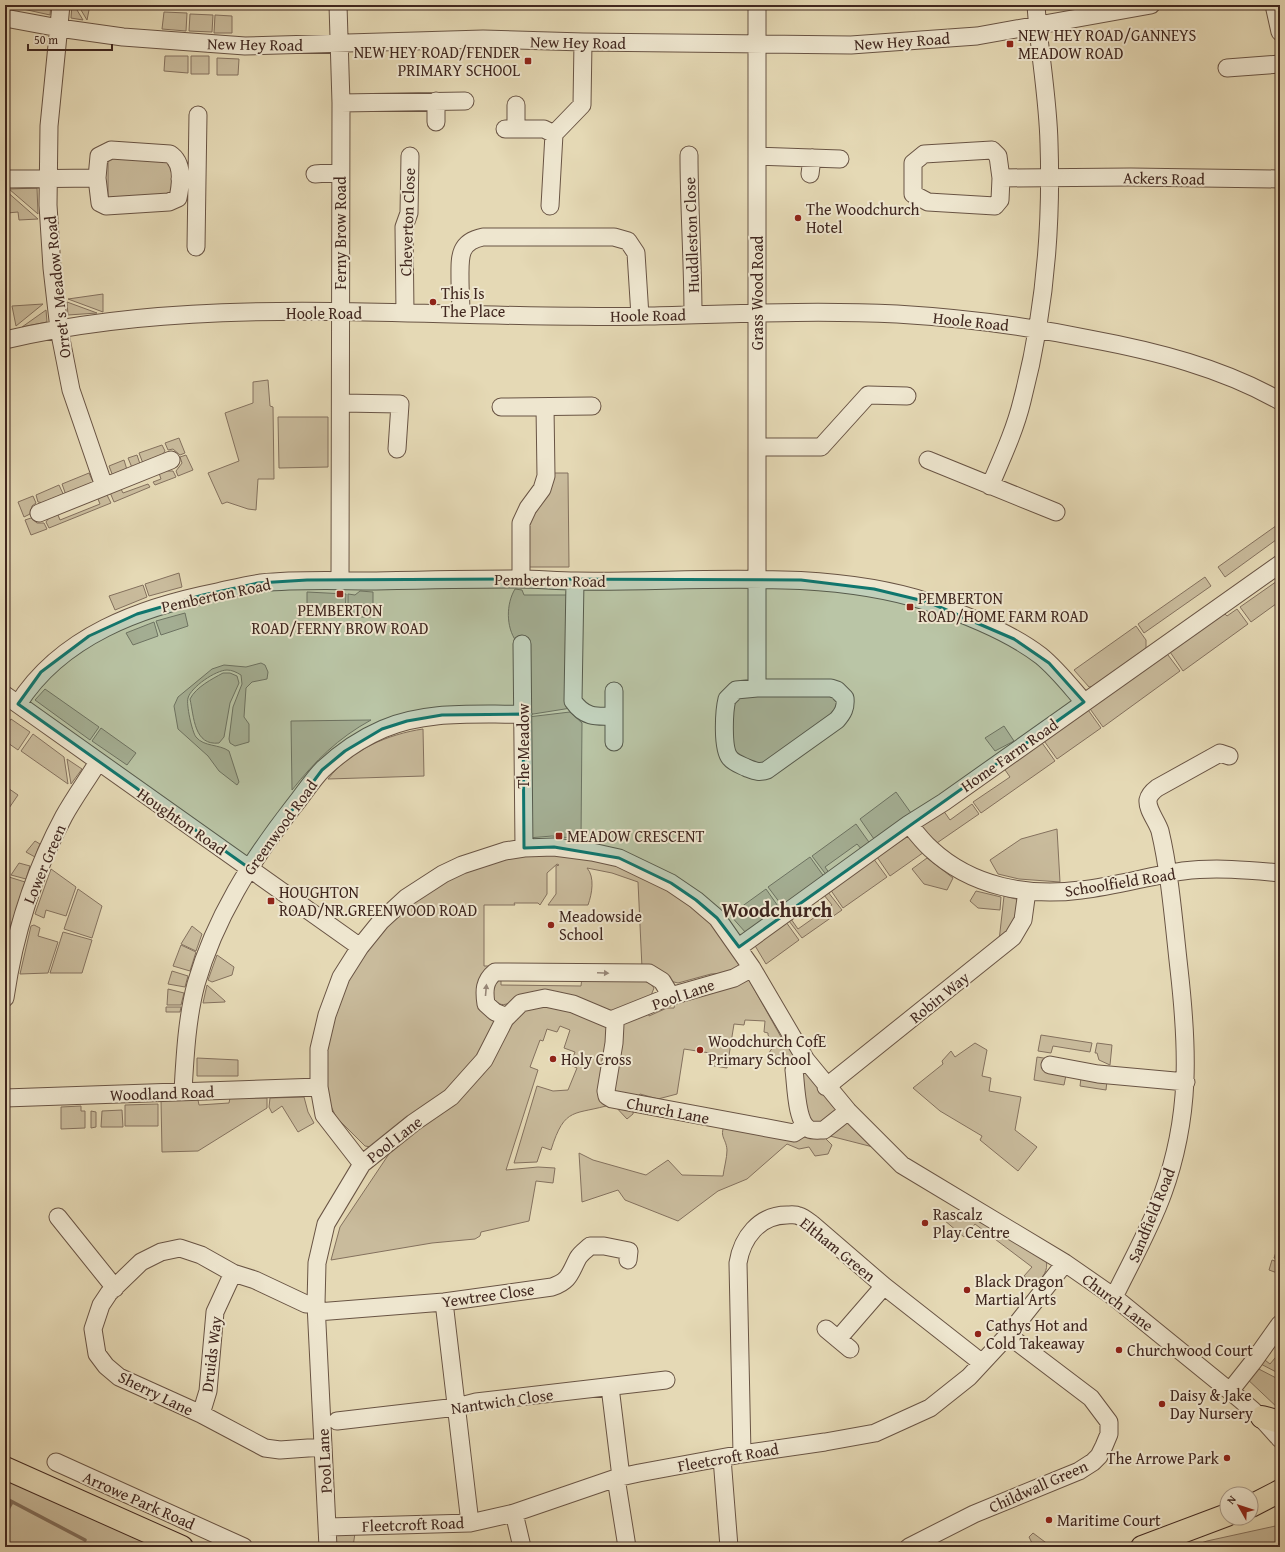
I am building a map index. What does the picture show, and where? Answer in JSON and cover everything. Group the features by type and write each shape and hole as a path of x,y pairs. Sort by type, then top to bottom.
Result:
{"main road":[{"name":"Arrowe Park Road","path":"5,1468 182,1547"},
{"path":"1259,1502 1280,1491"},
{"path":"1259,1509 1280,1507"},
{"path":"1142,1547 1219,1518"}],"street":[{"name":"Orret's Meadow Road","path":"61,5 49,119 48,178 51,260 58,329 71,390 104,486"},
{"name":"Ferny Brow Road","path":"338,5 341,103 340,312 342,403 340,581"},
{"name":"Grass Wood Road","path":"757,5 757,688"},
{"path":"990,486 1022,402 1038,329 1049,224 1049,144 1046,96 1037,26 1036,5"},
{"name":"New Hey Road","path":"5,18 59,28 124,37 245,46 483,39 583,42 851,45 977,36 1151,5"},
{"path":"1274,5 1280,32"},
{"path":"550,206 554,134 582,105 583,42"},
{"path":"1227,68 1280,64"},
{"path":"436,101 436,122"},
{"path":"341,103 465,101"},
{"path":"516,105 510,129 544,129 554,134"},
{"path":"196,247 198,115"},
{"path":"111,150 170,154 177,158 180,166 178,198 169,202 106,206 100,202 97,178 99,156 111,150"},
{"path":"992,150 998,156 1001,178 1000,200 995,206 928,202 913,194 913,163 924,154 992,150"},
{"name":"Huddleston Close","path":"690,155 689,207 692,235 693,315"},
{"name":"Cheverton Close","path":"405,312 404,227 409,213 409,156"},
{"path":"757,156 811,166 840,158"},
{"path":"315,174 340,172"},
{"name":"Ackers Road","path":"1001,178 1132,177 1280,180"},
{"path":"5,179 97,178"},
{"path":"180,179 197,180"},
{"path":"461,314 460,256 468,243 475,239 614,237 628,241 636,253 640,316"},
{"name":"Hoole Road","path":"5,340 58,329 183,314 405,312 640,316 758,312 898,314 1038,329 1136,347 1233,378 1280,401"},
{"path":"757,447 821,447 868,395 907,396"},
{"path":"342,403 400,404 397,449"},
{"path":"501,407 592,406"},
{"path":"521,579 521,523 528,508 542,489 546,476 545,407"},
{"path":"39,513 171,460"},
{"path":"928,460 1056,512"},
{"name":"Home Farm Road","path":"739,947 909,824 944,802 1280,564"},
{"name":"Pemberton Road","path":"12,699 29,686 41,672 73,646 116,622 137,614 203,595 258,583 307,580 521,579 575,581 801,580 874,589 928,602 979,622 1014,639 1039,654 1062,676 1084,702"},
{"path":"575,581 573,701 578,709 589,716 613,716"},
{"name":"The Meadow","path":"522,644 524,714 524,848"},
{"path":"757,688 831,688 837,690 845,698 846,706 837,720 767,770 756,772 730,758 725,747 725,705 730,695 736,690 757,688"},
{"path":"614,691 614,742"},
{"name":"Houghton Road","path":"12,699 98,762 360,947"},
{"name":"Greenwood Road","path":"184,1091 185,1054 196,985 213,934 249,868 322,770 345,752 382,729 407,721 442,715 524,714"},
{"name":"Sandfield Road","path":"1114,1297 1138,1253 1163,1194 1178,1139 1186,1082 1186,1041 1179,969 1160,831 1149,806 1150,796 1157,788 1220,753 1228,756"},
{"name":"Lower Green","path":"5,998 14,949 34,883 64,816 98,762"},
{"name":"Schoolfield Road","path":"909,824 932,851 964,873 979,880 1027,891 1081,890 1185,871 1249,870 1280,873"},
{"path":"362,1164 324,1115 319,1087 319,1049 327,1015 341,977 360,947 381,921 406,898 443,874 488,856 524,848 554,847 592,852 619,858 671,883 696,900 717,918 739,947"},
{"name":"Robin Way","path":"826,1086 1013,937 1023,920 1027,891"},
{"name":"Church Lane","path":"739,947 806,1060 848,1111 902,1165 1065,1263 1114,1297 1230,1391 1271,1419 1280,1439"},
{"name":"Pool Lane","path":"328,1547 316,1308 317,1263 326,1224 362,1164 413,1123 451,1097 484,1060 507,1017 521,1003 544,998 573,1004 612,1020 671,996 734,978 752,968"},
{"path":"507,1017 495,1012 486,1004 484,990 490,976 495,972 649,973 662,981 671,996"},
{"name":"Church Lane","path":"612,1020 615,1024 614,1043 606,1091 607,1096 612,1099 794,1133 805,1126 815,1130 824,1130 848,1111"},
{"path":"805,1126 799,1115 794,1070 806,1060"},
{"path":"1050,1066 1098,1074 1186,1082"},
{"name":"Woodland Road","path":"5,1098 319,1087"},
{"name":"Eltham Green","path":"742,1454 738,1263 740,1250 752,1230 760,1224 780,1215 799,1215 834,1242 884,1286 982,1363"},
{"path":"58,1217 115,1288"},
{"name":"Yewtree Close","path":"316,1308 444,1302 552,1287 562,1284 574,1271 579,1257 590,1246 604,1246 632,1254"},
{"name":"Sherry Lane","path":"316,1308 254,1280 233,1273 201,1255 180,1248 161,1252 141,1262 109,1293 101,1305 93,1329 97,1354 106,1366 119,1377 201,1414 265,1448 280,1450 322,1447"},
{"name":"Fleetcroft Road","path":"328,1527 470,1523 514,1513 619,1477 742,1454 825,1442 875,1432 930,1408 964,1382 1008,1335 1065,1263"},
{"name":"Druids Way","path":"201,1414 208,1391 216,1312 233,1273"},
{"path":"838,1339 884,1286"},
{"path":"444,1302 470,1523"},
{"path":"1230,1391 1280,1324"},
{"name":"Childwall Green","path":"909,1547 986,1508 1079,1471 1099,1456 1104,1446 1109,1434 1109,1422 1101,1409 1091,1398 1034,1353 1008,1335"},
{"name":"Nantwich Close","path":"337,1421 457,1407 476,1402 610,1388 666,1380"},
{"path":"610,1388 627,1547"},
{"path":"722,1458 729,1547"},
{"name":"Arrowe Park Road","path":"56,1462 244,1547"},
{"path":"514,1513 522,1547"}],"highlighted area":[{"path":"521,579 801,580 874,589 928,602 1014,639 1049,663 1084,702 739,947 717,918 696,900 671,883 619,858 554,847 524,848 523,714 442,715 407,721 382,729 345,751 322,770 249,868 18,704 41,672 89,636 137,614 203,595 258,583 307,580"}],"shaded area":[{"path":"5,5 51,5 50,15"},
{"path":"72,5 74,5 83,20 71,18"},
{"path":"78,5 90,5 87,20"},
{"path":"164,12 187,13 186,31 162,29"},
{"path":"190,14 213,15 212,32 189,31"},
{"path":"215,15 232,16 232,33 214,33"},
{"path":"165,56 188,56 188,73 164,71"},
{"path":"191,56 209,56 209,74 191,74"},
{"path":"217,58 239,59 238,75 217,75"},
{"path":"108,155 173,161 172,193 108,201"},
{"path":"37,188 38,214 9,189"},
{"path":"5,190 38,219 19,220 18,212 7,213"},
{"path":"103,294 103,312 68,299"},
{"path":"67,302 97,313 68,315"},
{"path":"43,304 16,326 12,306"},
{"path":"46,310 47,322 22,327"},
{"path":"268,380 270,406 273,407 274,479 258,479 256,510 227,502 222,504 208,473 239,461 225,413 253,403 253,382"},
{"path":"278,417 328,417 328,467 279,468"},
{"path":"179,438 185,453 180,455 173,449 168,450 165,443"},
{"path":"162,445 165,451 158,461 144,466 139,453"},
{"path":"137,455 141,467 133,470 128,458"},
{"path":"186,455 193,470 178,476 176,471 182,463 180,457"},
{"path":"124,460 128,473 114,479 109,466"},
{"path":"162,468 168,471 173,471 176,477 155,485 153,482 161,479 158,470"},
{"path":"89,473 95,486 67,498 62,484"},
{"path":"551,473 568,473 569,567 528,567 528,522"},
{"path":"148,484 150,487 114,502 109,490 119,485 123,493"},
{"path":"59,485 65,498 49,504 38,502 36,495"},
{"path":"105,491 111,503 49,528 46,522 56,510 60,520 100,504 96,494"},
{"path":"33,496 36,503 32,506 30,514 24,517 18,502"},
{"path":"31,518 37,523 44,523 47,529 31,535 25,520"},
{"path":"1280,523 1280,537 1225,577 1218,567"},
{"path":"179,573 182,587 149,596 145,584"},
{"path":"1205,577 1211,586 1144,633 1138,624"},
{"path":"1280,579 1280,601 1251,622 1240,607"},
{"path":"143,585 147,597 115,610 109,596"},
{"path":"515,589 522,590 524,595 567,595 571,708 527,715 516,641 510,629 508,615 510,601"},
{"path":"360,591 373,592 373,617 348,617 348,594 355,595"},
{"path":"307,592 346,594 345,617 307,617"},
{"path":"1237,609 1248,624 1183,671 1168,649 1216,616 1225,614 1227,616"},
{"path":"185,613 188,626 161,635 156,621"},
{"path":"154,622 158,636 133,645 126,633"},
{"path":"1136,626 1146,640 1146,648 1095,686 1089,687 1074,670"},
{"path":"1165,651 1180,671 1103,727 1088,706"},
{"path":"261,663 265,665 268,672 267,679 252,682 246,688 244,717 249,724 249,742 235,746 230,743 229,739 233,707 242,684 241,675 229,670 217,673 199,684 188,698 190,718 196,737 207,744 221,747 229,751 239,782 237,785 219,771 208,756 178,729 174,706 178,697 212,669 224,665 246,667"},
{"path":"223,673 230,673 237,676 239,683 230,703 224,737 219,743 211,743 204,740 197,729 194,722 190,699 200,687"},
{"path":"45,689 99,727 90,740 35,700"},
{"path":"740,694 834,696 838,704 837,712 758,766 738,758 730,747 732,702"},
{"path":"1086,707 1101,728 1057,759 1042,738"},
{"path":"570,712 582,723 581,839 552,836 528,838 528,717"},
{"path":"11,719 30,732 18,750 5,741 5,728"},
{"path":"371,720 338,742 309,769 292,790 291,721"},
{"path":"1004,726 1014,741 995,751 985,738"},
{"path":"101,728 136,753 127,765 92,741"},
{"path":"423,729 424,776 328,779 347,760 371,745 384,739 410,731"},
{"path":"33,734 64,757 68,784 21,751"},
{"path":"1040,740 1055,761 981,813 973,802 1010,777 1003,767"},
{"path":"67,759 82,769 71,784"},
{"path":"5,786 18,795 5,814"},
{"path":"896,792 911,813 874,839 860,819"},
{"path":"972,804 979,814 934,845 922,827 923,824 943,810 950,820"},
{"path":"856,824 871,845 863,851 857,844 825,867 830,874 827,876 812,856"},
{"path":"1057,829 1060,882 1019,879 998,874 990,860 1021,839"},
{"path":"910,835 927,850 890,876 877,857"},
{"path":"35,841 40,844 35,857 26,852"},
{"path":"559,853 596,859 639,873 691,904 718,932 740,964 731,973 711,974 678,983 670,981 642,968 638,882 612,873 587,868 590,872 592,881 592,891 588,905 548,905 556,894 556,866 559,865 557,864 547,873 547,894 540,905 538,903 514,903 515,905 484,905 484,966 495,966 492,1017 496,1023 481,1058 447,1093 371,1147 365,1146 336,1117 330,1104 325,1083 325,1056 332,1017 358,957 403,910 431,889 463,872 491,861 522,855"},
{"path":"810,857 825,878 783,907 768,887"},
{"path":"873,858 887,877 843,908 830,889"},
{"path":"927,858 953,878 947,890 924,884 912,869"},
{"path":"19,863 30,866 26,879 11,875"},
{"path":"51,869 76,887 66,916 46,910 44,918 35,914"},
{"path":"9,877 25,882 5,944 5,886"},
{"path":"78,889 102,906 92,938 64,929"},
{"path":"766,889 780,909 746,933 730,915"},
{"path":"976,891 1001,897 1000,910 978,908 970,901"},
{"path":"828,892 842,910 802,938 789,921 791,919 798,929 832,905 824,895"},
{"path":"1004,896 1016,899 1020,902 1012,927 999,941"},
{"path":"786,922 799,940 766,964 754,944"},
{"path":"34,925 40,928 38,936 58,942 48,973 20,974 31,926"},
{"path":"192,926 202,934 196,951 181,944"},
{"path":"63,932 92,940 82,973 50,973"},
{"path":"181,945 196,952 190,971 173,966"},
{"path":"217,955 234,967 232,975 212,982 208,980"},
{"path":"172,971 188,976 185,987 168,984"},
{"path":"501,977 501,985 581,986 582,977 621,977 641,980 649,983 654,988 650,998 637,1004 647,1007 649,1016 667,1008 674,1008 675,1003 748,978 781,1037 796,1057 787,1061 785,1066 768,1063 770,1051 775,1045 768,1033 764,1032 765,1021 745,1020 744,1025 734,1024 727,1068 708,1065 710,1053 684,1049 677,1094 658,1099 640,1094 635,1100 633,1114 627,1119 613,1104 580,1112 566,1119 556,1136 551,1150 542,1147 537,1162 514,1163 537,1086 553,1091 568,1090 577,1068 570,1065 575,1052 564,1048 570,1030 560,1026 557,1032 547,1029 543,1041 540,1040 530,1067 538,1070 506,1170 538,1167 555,1168 553,1183 536,1181 529,1221 481,1232 480,1236 475,1239 432,1243 331,1260 340,1227 399,1139 452,1099 489,1061 514,1015 523,1005 535,1002 554,1001 588,1012 602,1020 606,1028 612,1033 626,1016 626,1009 605,1012 572,1000 548,995 524,997 509,1003 501,1004 498,1003 489,993 491,980"},
{"path":"207,985 225,1001 225,1002 203,1003"},
{"path":"168,989 184,993 181,1005 167,1005"},
{"path":"166,1007 181,1007 180,1012 166,1012"},
{"path":"1041,1035 1092,1043 1090,1052 1053,1046 1051,1053 1038,1051"},
{"path":"975,1043 987,1050 982,1076 991,1078 989,1091 1021,1097 1015,1130 1037,1147 1018,1171 980,1140 982,1136 940,1111 913,1088 943,1064 942,1061 951,1051 955,1057"},
{"path":"1097,1043 1112,1045 1110,1065 1099,1060 1097,1053 1095,1053"},
{"path":"1037,1057 1050,1059 1066,1075 1064,1085 1034,1080"},
{"path":"197,1058 238,1060 238,1076 197,1076"},
{"path":"802,1067 838,1113 827,1123 806,1122"},
{"path":"1108,1071 1106,1090 1080,1086 1081,1078"},
{"path":"304,1097 308,1112 314,1123 298,1132 282,1106 272,1113 269,1107 270,1098"},
{"path":"230,1098 267,1098 267,1108 198,1151 162,1152 161,1100 198,1100 199,1105 229,1103"},
{"path":"158,1104 158,1126 125,1126 125,1105"},
{"path":"81,1106 81,1111 85,1111 85,1128 61,1129 61,1107"},
{"path":"122,1110 123,1127 101,1127 102,1111"},
{"path":"91,1111 96,1112 96,1127 91,1128"},
{"path":"845,1120 873,1147 826,1135"},
{"path":"726,1122 802,1137 825,1138 832,1145 828,1154 815,1156 809,1147 799,1149 787,1144 747,1179 718,1191 678,1221 625,1200 618,1190 582,1202 579,1153 593,1160 646,1175 668,1160 682,1175 723,1176 727,1156 727,1150 723,1137"},
{"path":"944,1220 982,1221 1046,1260 1047,1267 1044,1274 1036,1286 1024,1276 1032,1267 975,1224 964,1237"},
{"path":"1280,1240 1280,1260 1274,1258"},
{"path":"1272,1260 1280,1263 1280,1274 1269,1270"},
{"path":"1280,1352 1280,1374 1257,1362 1261,1357 1270,1364"},
{"path":"1253,1366 1280,1380 1280,1410 1244,1376"},
{"path":"5,1476 157,1547 5,1547"},
{"path":"1280,1525 1280,1547 1189,1547 1207,1541"},
{"path":"331,1532 355,1533 353,1547 332,1547"},
{"path":"1033,1533 1049,1545 1048,1547 1034,1547 1029,1537"}],"waterway":[{"path":"5,1498 85,1540"},
{"path":"5,1514 12,1502"}],"place":[{"name":"NEW HEY ROAD/GANNEYS MEADOW ROAD","path":"1010,44"},
{"name":"NEW HEY ROAD/FENDER PRIMARY SCHOOL","path":"528,61"},
{"name":"The Woodchurch Hotel","path":"798,218"},
{"name":"This Is The Place","path":"433,302"},
{"name":"PEMBERTON ROAD/FERNY BROW ROAD","path":"340,594"},
{"name":"PEMBERTON ROAD/HOME FARM ROAD","path":"910,607"},
{"name":"MEADOW CRESCENT","path":"559,836"},
{"name":"HOUGHTON ROAD/NR.GREENWOOD ROAD","path":"271,901"},
{"name":"Meadowside School","path":"551,925"},
{"name":"Woodchurch CofE Primary School","path":"700,1050"},
{"name":"Holy Cross","path":"553,1059"},
{"name":"Rascalz Play Centre","path":"925,1223"},
{"name":"Black Dragon Martial Arts","path":"967,1290"},
{"name":"Cathys Hot and Cold Takeaway","path":"978,1334"},
{"name":"Churchwood Court","path":"1119,1350"},
{"name":"Daisy & Jake Day Nursery","path":"1162,1404"},
{"name":"The Arrowe Park","path":"1227,1458"},
{"name":"Maritime Court","path":"1049,1520"}],"district":[{"name":"Woodchurch","path":"777,909"}]}
